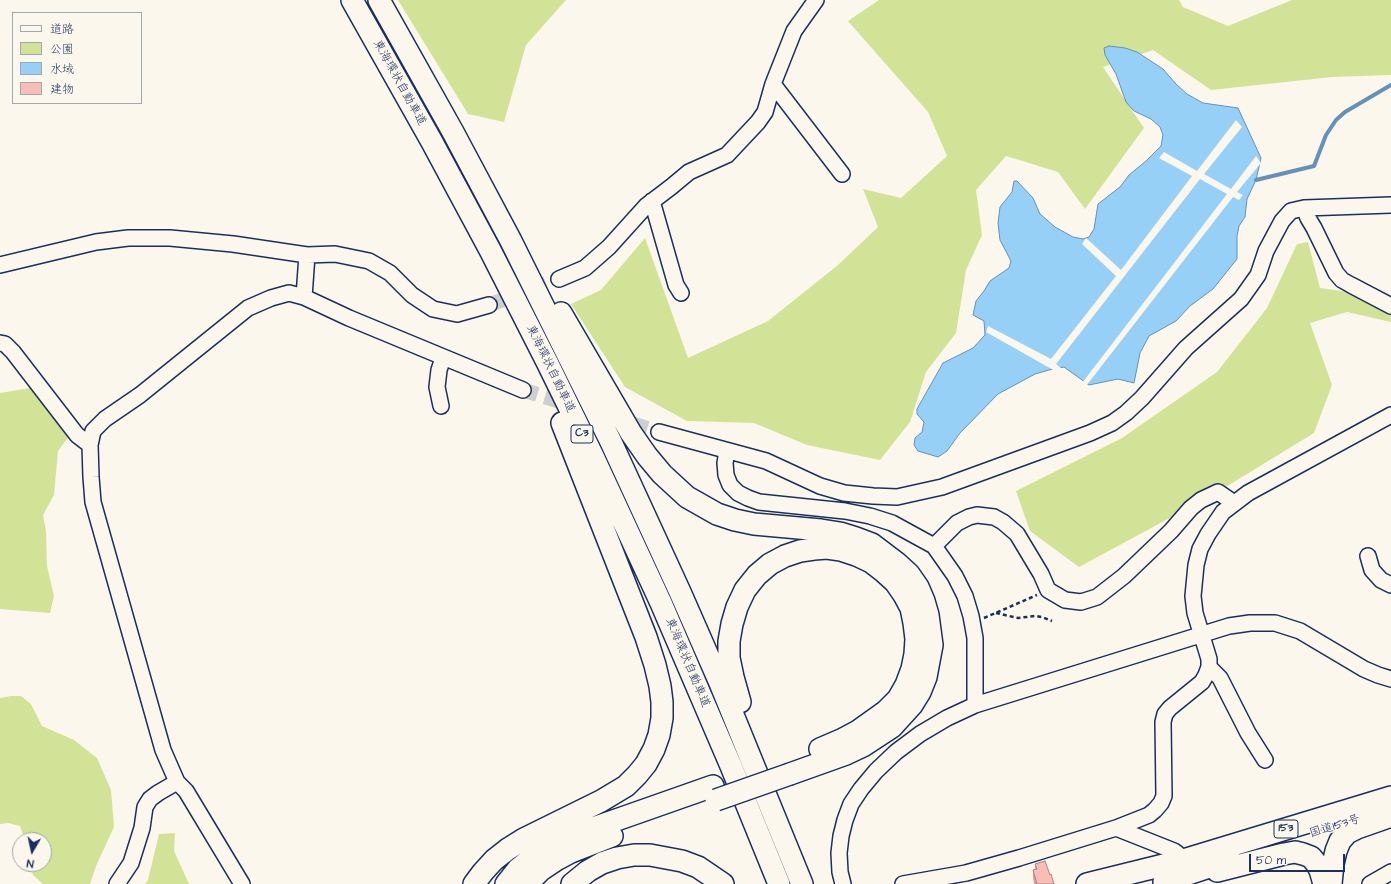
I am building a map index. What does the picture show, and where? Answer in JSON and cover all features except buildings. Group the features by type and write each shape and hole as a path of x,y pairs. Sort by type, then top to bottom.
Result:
{"highway":[{"name":"東海環状自動車道","path":"352,0 432,142 490,250 547,362 624,523 702,696 779,884"},
{"name":"東海環状自動車道","path":"379,0 453,132 511,241 567,353 642,510 720,683 802,884"},
{"path":"453,132 542,280 631,433 646,456 662,474 688,497 717,514 754,524 840,533 872,544 898,563 918,587 924,601 931,630 932,645 926,677 920,692 912,705 892,727 863,746 846,754 788,767 715,793 565,838 547,847 532,858 518,869 506,884"},
{"path":"432,142 445,174 530,346 580,465 656,665 662,702 662,718 659,735 654,749 646,764 626,786 601,801 524,838 508,849 486,868 474,884"},
{"path":"788,767 874,722 898,699 906,685 912,669 916,639 910,608 904,595 895,582 871,562 841,550 820,548 800,551 785,556 757,575 745,590 737,607 729,641 729,658 738,697 808,884"},
{"path":"527,884 541,870 571,852 715,793"},
{"name":"国道153号","path":"1087,884 1180,861 1391,797"},
{"name":"国道153号","path":"1163,883 1224,862 1391,810"},
{"path":"1331,884 1336,851 1340,841 1347,833 1391,816"},
{"name":"153","path":"1163,883 1295,852 1311,857 1320,870 1324,884"},
{"path":"572,884 588,871 602,863 617,858 639,855 666,857 682,861 698,867 723,884"}],"street":[{"path":"559,279 585,268 609,248 646,206 689,172 727,155 758,122 765,112 773,84 794,31 816,0"},
{"path":"773,84 842,174"},
{"path":"652,201 676,285 681,293"},
{"path":"659,432 766,462 820,486 838,491 873,496 897,497 942,487 1090,433 1112,423 1126,413 1142,398 1160,375 1186,348 1241,299 1258,275 1266,251 1282,221 1291,212 1304,208 1391,205"},
{"path":"1304,208 1336,273 1342,280 1391,306"},
{"path":"0,265 96,242 128,238 170,238 233,244 307,255 335,254 369,261 390,273 412,295 433,309 457,314 489,305"},
{"path":"304,297 307,255"},
{"path":"242,884 186,791 177,782 159,738 93,502 90,445 93,431 105,419 140,395 248,308 271,298 289,293 304,297 349,318 522,390"},
{"path":"0,343 4,344 13,352 77,435 90,445"},
{"path":"441,406 437,387 439,370 443,358"},
{"path":"903,884 966,873 1116,828 1149,815 1155,810 1161,803 1164,796 1165,787 1163,722 1165,714 1170,708 1202,682 1209,667 1209,659 1195,613 1193,596 1196,566 1200,550 1208,534 1223,512 1234,503 1268,481 1391,415"},
{"path":"727,451 725,463 726,475 730,485 738,493 748,498 759,502 846,511 870,516 892,522 934,546 955,576 965,596 972,621 975,638 975,705"},
{"path":"934,546 957,523 969,517 977,515 994,517 1003,522 1017,534 1041,574 1048,590 1059,597 1073,602 1081,602 1097,597 1124,576 1171,531 1191,508 1201,500 1218,492 1234,503"},
{"path":"1368,556 1372,570 1381,580 1391,585"},
{"path":"843,884 839,859 841,836 851,804 861,789 876,771 908,743 947,718 975,705 1230,626 1250,623 1275,623 1300,631 1364,669 1378,675 1391,678"},
{"path":"1209,667 1220,678 1248,733 1265,760"},
{"path":"117,884 131,863 142,828 145,807 150,799 177,782"},
{"path":"1116,828 1174,851 1178,854 1180,861"},
{"path":"1370,884 1391,872"}],"path":[{"path":"972,621 996,614 1048,590"},
{"path":"996,614 1018,618 1042,617 1052,621"}],"green space":[{"path":"398,0 566,0 526,45 504,122 468,114"},
{"path":"879,0 1179,0 1183,7 1228,26 1292,0 1391,0 1391,75 1332,77 1211,90 1153,50 1103,67 1144,128 1085,209 1058,172 1006,156 976,190 982,235 966,270 956,333 926,372 910,422 880,460 807,445 754,423 687,421 625,387 571,304 601,290 645,238 688,358 768,321 838,265 878,227 863,189 901,198 947,156 928,112 848,21"},
{"path":"1308,242 1320,288 1349,292 1391,301 1391,322 1347,312 1310,323 1332,385 1314,433 1216,493 1079,567 1030,531 1016,491 1122,438 1217,372 1267,308 1297,244"},
{"path":"42,386 70,435 58,451 54,495 43,515 46,531 47,566 54,596 50,613 0,609 0,393"},
{"path":"21,696 31,704 42,726 74,740 97,758 111,790 114,827 96,866 90,884 43,884 33,875 32,872 52,872 52,832 22,832 20,826 8,823 0,824 0,698"},
{"path":"175,833 174,851 189,884 145,884 148,880 159,834"}],"water":[{"path":"1109,46 1125,48 1137,52 1163,69 1187,94 1203,103 1238,108 1261,158 1256,180 1247,199 1245,217 1239,226 1237,236 1237,259 1213,289 1190,306 1176,321 1149,336 1140,353 1134,383 1118,379 1089,385 1064,367 1035,374 998,394 960,433 947,451 938,457 918,451 914,445 915,438 922,432 924,422 917,414 917,409 943,363 973,348 985,335 984,321 973,315 976,301 990,281 1009,268 1011,261 1000,240 998,223 1000,207 1012,192 1014,181 1017,181 1033,198 1040,214 1055,227 1073,237 1083,239 1089,237 1094,229 1098,204 1120,187 1129,175 1161,146 1163,135 1160,127 1151,119 1134,111 1126,102 1116,74 1105,55 1104,48"}],"pier":[{"path":"1236,120 1242,127 1204,174 1231,189 1256,156 1261,163 1237,192 1243,195 1239,200 1233,197 1086,386 1082,383 1227,194 1200,179 1056,364 1062,369 1055,371 986,332 988,326 1051,359 1116,276 1082,244 1086,238 1121,270 1192,176 1159,158 1164,152 1197,171"}],"waterway":[{"path":"1256,180 1314,166 1326,135 1336,120 1345,112 1391,85"}],"tunnel":[{"path":"489,305 559,279"},
{"path":"523,390 659,432"}]}
